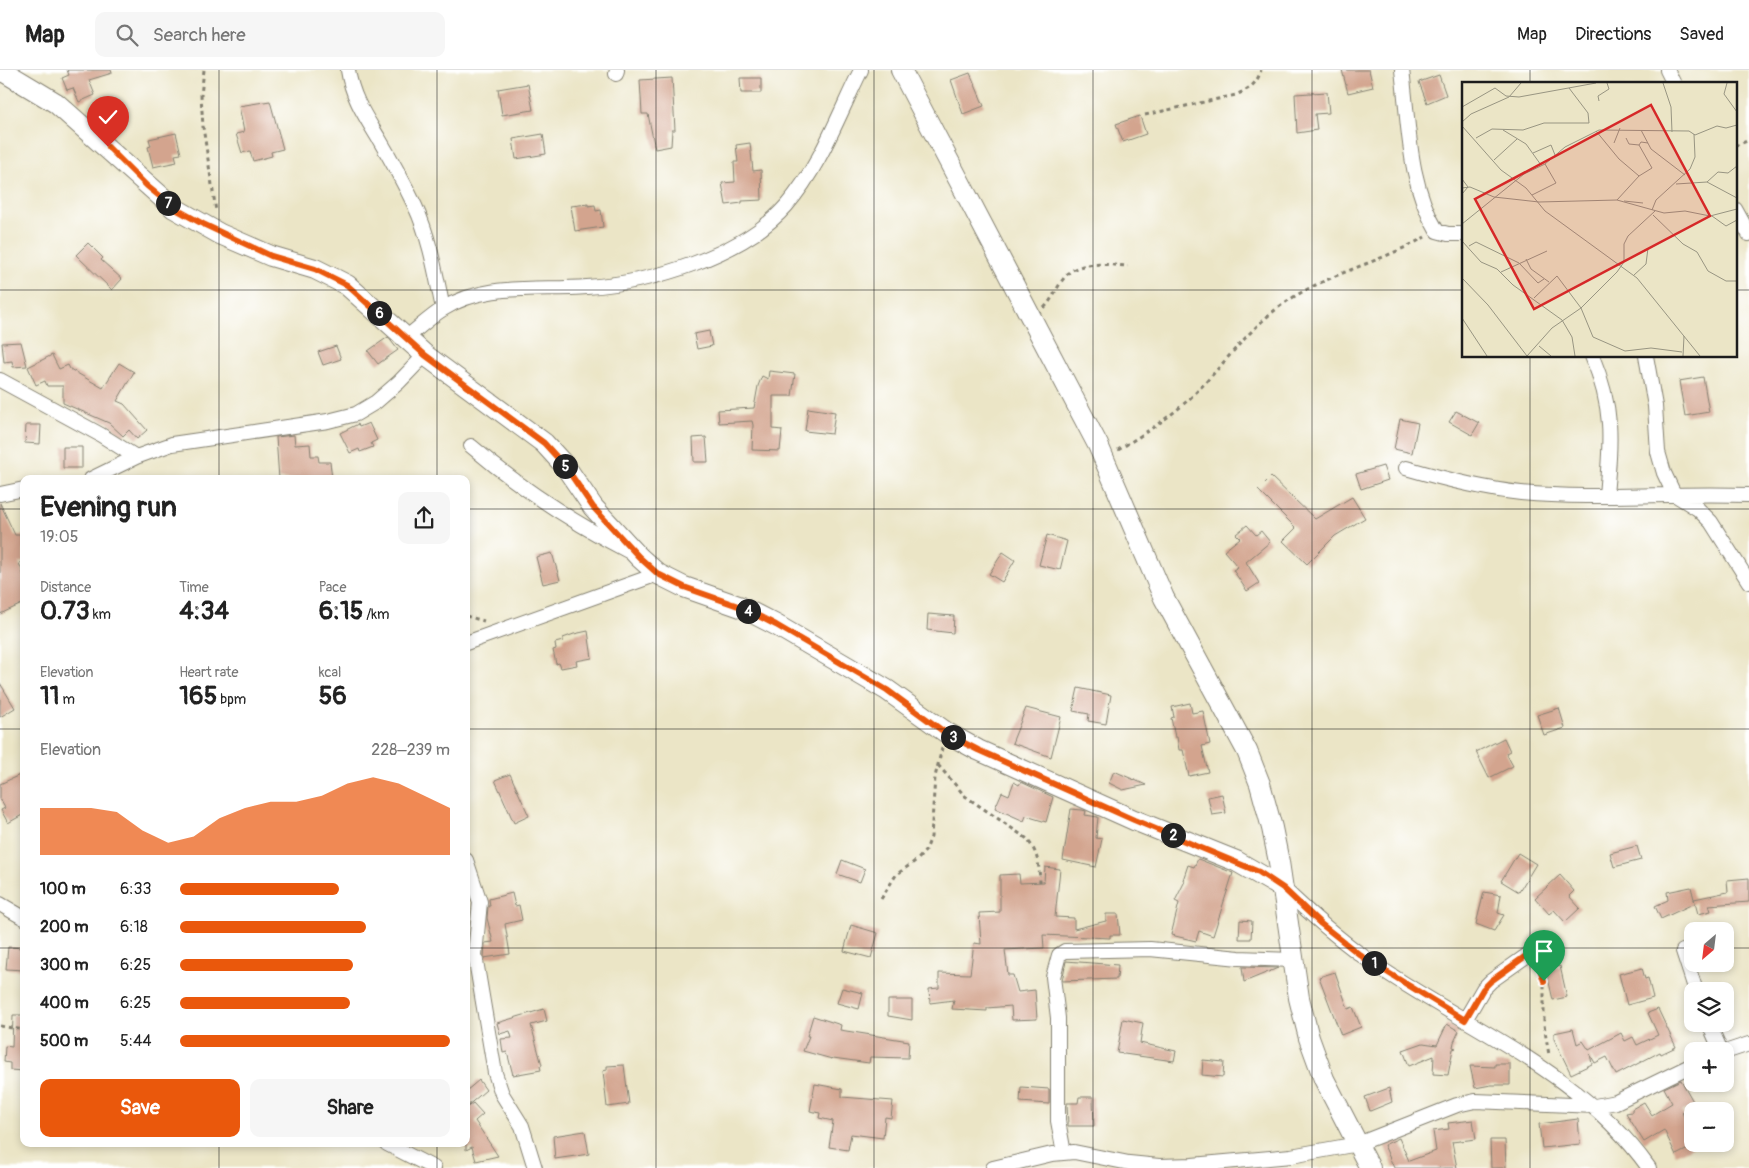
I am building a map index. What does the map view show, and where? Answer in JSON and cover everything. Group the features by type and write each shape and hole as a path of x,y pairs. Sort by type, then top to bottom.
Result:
{"street":[{"path":"2,70 56,103 174,208 220,234 271,256 331,276 347,285 425,355 544,443 565,466 593,507 639,557 658,574 684,587 741,607 776,625 887,690 947,734 1012,767 1134,820 1236,861 1283,888 1321,924 1364,958 1553,1075 1595,1106 1617,1128 1649,1168"},
{"path":"348,70 350,84 362,113 397,171 416,208 434,263 443,309"},
{"path":"407,337 443,309 462,299 484,293 522,289 588,287 664,275 720,252 754,232 785,207 807,177 860,70"},
{"path":"901,70 1104,459 1164,598 1247,751 1260,784 1272,828 1299,998 1312,1046 1324,1079 1370,1168"},
{"path":"1402,70 1414,171 1425,211 1437,231 1448,234 1462,234"},
{"path":"1667,70 1673,82"},
{"path":"1736,211 1749,234"},
{"path":"99,475 136,457 172,444 328,421 356,414 382,397 425,355"},
{"path":"1593,358 1606,395 1610,419 1606,495"},
{"path":"1646,358 1655,406 1658,452 1664,472 1674,494 1698,509 1711,522 1749,582"},
{"path":"0,380 101,435 136,457"},
{"path":"471,446 514,482 560,514 639,557"},
{"path":"1406,468 1453,481 1520,493 1749,495"},
{"path":"0,494 20,490"},
{"path":"470,642 658,574"},
{"path":"470,872 480,902 475,955 495,1073 502,1094 522,1126 534,1168"},
{"path":"0,904 20,916"},
{"path":"1465,1020 1483,989 1491,981 1540,946"},
{"path":"1064,1153 1058,1121 1058,1018 1053,977 1059,955 1065,951 1150,949 1239,958 1294,960"},
{"path":"1683,951 1693,982"},
{"path":"1734,1049 1749,1044"},
{"path":"994,1168 1074,1152 1104,1163 1145,1165 1192,1165 1281,1157 1358,1144 1457,1105 1476,1102 1595,1106 1616,1102 1684,1069"},
{"path":"393,1147 434,1168"}],"path":[{"path":"204,70 201,95 203,127 220,234"},
{"path":"1145,115 1236,95 1250,88 1258,80 1261,70"},
{"path":"1736,146 1749,140"},
{"path":"1104,459 1175,411 1254,328 1302,291 1328,278 1365,266 1404,249 1437,231"},
{"path":"1030,315 1042,310 1050,302 1064,278 1073,270 1085,265 1128,266"},
{"path":"882,898 896,875 918,859 926,850 931,837 937,764 947,734"},
{"path":"937,764 965,796 1026,838 1034,847 1038,858 1040,882"},
{"path":"1540,946 1544,981 1544,1025 1553,1075"},
{"path":"0,1026 20,1029"}],"building":[{"path":"67,70 111,70 112,73 89,80 95,95 79,102 73,88 67,90 62,78 69,75"},
{"path":"1342,70 1369,70 1373,87 1348,93"},
{"path":"970,73 984,106 963,114 951,80"},
{"path":"1439,75 1446,95 1427,103 1419,82"},
{"path":"672,78 675,130 672,130 671,146 655,149 648,114 642,114 640,80"},
{"path":"740,78 761,78 761,93 741,93"},
{"path":"528,84 533,110 502,115 498,89"},
{"path":"1327,92 1329,113 1315,114 1317,130 1297,133 1295,94"},
{"path":"270,101 283,149 271,152 272,156 253,161 250,151 242,153 236,134 244,132 239,106"},
{"path":"1140,116 1146,134 1123,142 1116,124"},
{"path":"176,133 181,154 175,155 177,162 153,167 148,147 151,146 149,139"},
{"path":"543,134 546,154 516,159 513,139"},
{"path":"750,143 753,171 761,170 762,200 742,201 742,203 726,205 722,183 735,182 734,162 738,162 736,145"},
{"path":"588,204 588,206 595,205 596,211 601,210 603,227 575,231 571,206"},
{"path":"88,243 103,258 101,260 122,279 112,290 76,255"},
{"path":"709,331 712,346 697,349 694,334"},
{"path":"388,337 398,350 378,364 368,351"},
{"path":"21,342 27,366 13,367 12,361 4,362 2,343"},
{"path":"336,346 341,359 323,365 318,352"},
{"path":"52,355 59,369 68,365 70,369 103,388 119,363 134,372 117,401 124,404 147,430 137,439 129,430 123,436 109,423 63,403 63,386 47,386 45,381 36,385 28,367"},
{"path":"769,371 795,374 792,396 773,396 773,429 782,430 780,451 752,450 752,421 719,423 718,410 754,408 762,376 768,379"},
{"path":"1703,377 1709,412 1685,416 1679,381"},
{"path":"808,408 835,412 832,434 805,431"},
{"path":"1456,411 1479,423 1472,435 1449,422"},
{"path":"1400,419 1418,423 1412,453 1394,449"},
{"path":"369,423 377,440 371,443 373,447 360,452 359,449 350,453 340,433 358,424 359,427"},
{"path":"26,425 41,425 40,444 25,443"},
{"path":"294,435 295,445 310,444 311,456 318,456 319,462 330,462 332,475 279,475 276,437"},
{"path":"706,437 708,462 694,462 693,438"},
{"path":"63,447 82,447 82,468 63,468"},
{"path":"1383,466 1388,480 1361,489 1356,474"},
{"path":"1271,477 1315,519 1352,497 1365,518 1335,536 1307,564 1283,541 1296,528 1258,490"},
{"path":"0,503 15,535 20,535 20,605 0,614"},
{"path":"1247,525 1256,535 1261,531 1270,542 1246,562 1259,583 1247,591 1233,570 1238,567 1224,551 1240,538 1236,534"},
{"path":"1047,535 1067,541 1060,570 1039,565"},
{"path":"1003,552 1015,560 1002,582 989,574"},
{"path":"552,553 560,580 543,584 536,557"},
{"path":"928,614 954,616 953,633 927,630"},
{"path":"588,631 592,658 576,661 577,665 561,668 559,663 556,664 553,650 556,649 555,643 563,641 563,638 574,634"},
{"path":"0,683 15,708 0,717"},
{"path":"1078,688 1111,695 1106,724 1088,721 1089,714 1073,711"},
{"path":"1190,703 1192,713 1203,711 1210,744 1202,746 1208,772 1189,776 1183,750 1179,750 1171,718 1174,717 1172,707"},
{"path":"1026,708 1061,717 1051,757 1012,743"},
{"path":"1559,708 1565,728 1544,735 1537,715"},
{"path":"1504,738 1510,751 1506,753 1513,766 1489,778 1476,752"},
{"path":"1114,771 1146,785 1123,790 1109,783"},
{"path":"510,774 529,816 514,823 495,780"},
{"path":"20,775 20,816 8,823 1,810 5,808 0,799 0,784"},
{"path":"1014,782 1019,785 1021,782 1053,797 1046,822 1026,816 1024,821 995,808 1002,792 1009,795"},
{"path":"1222,794 1226,813 1212,815 1208,797"},
{"path":"1071,809 1086,811 1085,815 1098,817 1096,838 1102,839 1096,867 1063,860"},
{"path":"1637,846 1641,860 1614,867 1610,853"},
{"path":"1518,853 1536,864 1519,892 1501,881"},
{"path":"1198,859 1233,873 1213,936 1199,931 1196,941 1171,935 1179,903 1175,901 1185,881 1183,880 1188,865 1194,867"},
{"path":"842,860 865,869 860,882 837,874"},
{"path":"1045,867 1060,869 1055,917 1074,918 1074,929 1106,921 1106,914 1118,914 1120,935 1110,935 1110,938 1043,935 1044,948 1005,950 1008,975 1013,975 1018,992 1035,990 1037,1019 1012,1020 1011,1006 987,1008 987,1011 952,1009 954,1000 930,1003 929,989 939,988 939,973 970,974 974,943 981,944 979,913 1000,912 1000,875 1019,874 1020,883 1044,882"},
{"path":"1560,875 1574,891 1569,896 1580,908 1565,922 1554,910 1549,914 1535,898"},
{"path":"1749,878 1749,902 1709,905 1711,911 1698,914 1694,899 1728,892 1727,880"},
{"path":"1691,887 1695,903 1661,919 1655,906 1668,900 1667,892"},
{"path":"1484,892 1501,895 1498,913 1504,915 1494,931 1476,924"},
{"path":"512,893 515,906 519,905 522,920 505,924 510,954 484,958 485,943 493,942 487,918 488,906 490,906 489,899"},
{"path":"1240,920 1252,921 1251,939 1239,939"},
{"path":"851,925 878,933 871,958 844,951"},
{"path":"8,947 20,948 20,970 6,969"},
{"path":"1066,961 1118,965 1117,979 1062,981"},
{"path":"1560,966 1567,997 1553,1000 1546,969"},
{"path":"1243,967 1278,968 1244,982"},
{"path":"1642,968 1645,979 1648,978 1653,998 1627,1005 1619,974"},
{"path":"1335,972 1348,1009 1353,1007 1361,1027 1341,1035 1319,977"},
{"path":"842,988 863,993 859,1009 837,1003"},
{"path":"888,1000 912,1000 912,1020 888,1016"},
{"path":"544,1009 547,1021 531,1025 542,1065 540,1066 541,1070 513,1075 507,1052 503,1053 501,1039 512,1038 510,1031 500,1034 497,1023"},
{"path":"1658,1009 1676,1047 1661,1054 1660,1052 1616,1075 1607,1057 1595,1063 1590,1054 1592,1064 1571,1074 1554,1039 1554,1033 1573,1029 1577,1044 1583,1041 1589,1050 1621,1033 1625,1041 1633,1037 1637,1045 1658,1035 1648,1013"},
{"path":"13,1015 20,1015 20,1071 10,1070 10,1063 4,1062 5,1046 12,1047"},
{"path":"813,1016 841,1025 840,1030 909,1041 908,1058 870,1057 869,1063 832,1059 803,1051 809,1036 807,1036"},
{"path":"1123,1019 1143,1023 1140,1043 1176,1051 1174,1061 1117,1053"},
{"path":"1447,1024 1459,1031 1454,1042 1453,1047 1456,1048 1453,1049 1448,1075 1433,1074 1434,1056 1409,1066 1403,1050 1423,1043 1437,1045"},
{"path":"1203,1060 1224,1062 1223,1077 1202,1075"},
{"path":"1495,1064 1510,1064 1510,1085 1491,1085 1475,1088 1470,1066 1495,1067"},
{"path":"624,1065 629,1104 607,1107 603,1071 607,1070 607,1066"},
{"path":"479,1080 486,1090 470,1104 470,1088"},
{"path":"1681,1080 1684,1085 1684,1092 1688,1092 1693,1102 1684,1102 1684,1111 1682,1112 1684,1116 1684,1151 1676,1155 1664,1130 1644,1142 1626,1113 1632,1112 1632,1109 1644,1102 1652,1115 1672,1103 1664,1088"},
{"path":"815,1084 842,1089 842,1097 893,1101 891,1118 885,1117 883,1138 851,1134 848,1150 829,1147 833,1121 819,1118 820,1113 810,1111"},
{"path":"1021,1087 1049,1089 1049,1104 1020,1102"},
{"path":"1389,1088 1392,1102 1370,1111 1365,1097"},
{"path":"1079,1097 1093,1097 1094,1126 1068,1126 1067,1103 1078,1103"},
{"path":"473,1103 483,1114 475,1121 498,1156 476,1161 472,1147 466,1150 466,1147 470,1147 470,1105"},
{"path":"1578,1119 1580,1144 1542,1148 1539,1124"},
{"path":"1473,1120 1476,1139 1452,1142 1457,1168 1394,1168 1384,1145 1399,1138 1409,1161 1436,1151 1433,1131 1449,1129 1448,1123"},
{"path":"585,1131 589,1154 555,1159 553,1136"},
{"path":"1490,1140 1505,1140 1506,1168 1491,1168"}],"route":[{"path":"108,147 147,186 174,208 220,234 271,256 315,269 347,285 425,355 544,443 565,466 593,507 639,557 658,574 684,587 741,607 776,625 887,690 947,734 1004,763 1259,872 1283,888 1321,924 1364,958 1465,1020 1483,989 1502,972 1534,950 1542,969 1544,981"}]}
